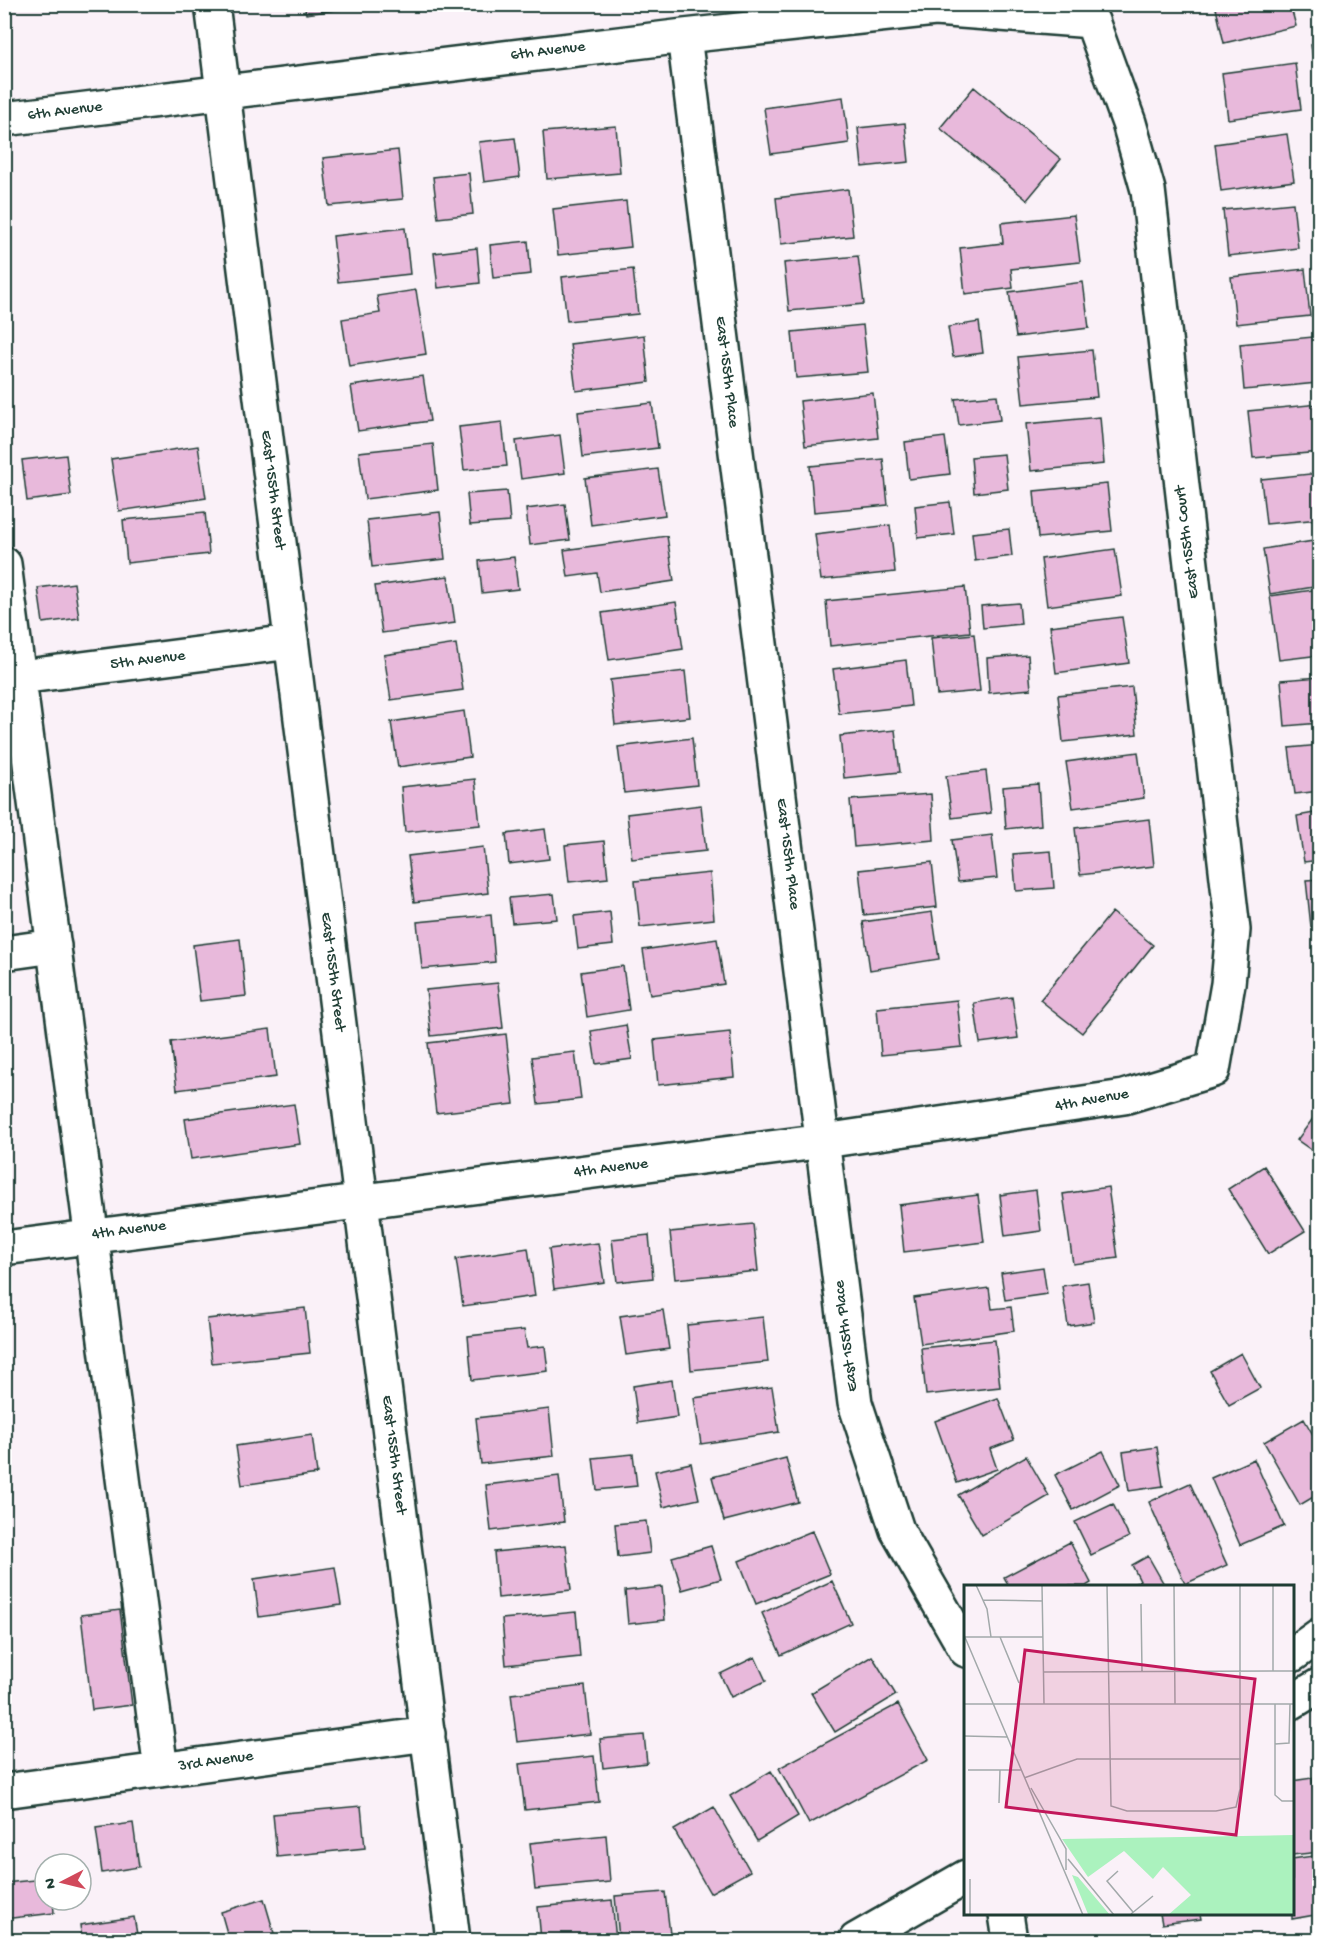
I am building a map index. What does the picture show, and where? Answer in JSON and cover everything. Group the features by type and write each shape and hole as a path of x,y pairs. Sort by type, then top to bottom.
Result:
{"street":[{"name":"East 155th Street","path":"212,4 453,1941"},
{"name":"6th Avenue","path":"4,119 684,36 936,9 1092,21"},
{"name":"East 155th Court","path":"1092,21 1129,123 1148,190 1233,930 1228,984 1213,1070"},
{"name":"East 155th Place","path":"684,36 855,1403 897,1530 964,1647"},
{"path":"4,564 12,678 54,946 161,1770"},
{"name":"5th Avenue","path":"12,678 291,642"},
{"path":"4,953 54,946"},
{"name":"4th Avenue","path":"4,1248 824,1141 1124,1097 1213,1070"},
{"path":"1294,1654 1320,1635"},
{"path":"1294,1701 1320,1685"},
{"name":"3rd Avenue","path":"4,1791 428,1734"},
{"path":"856,1941 964,1878"},
{"path":"1006,1915 1010,1941"}],"building":[{"path":"304,4 352,4 352,8 306,14"},
{"path":"1215,4 1290,4 1296,26 1224,43"},
{"path":"1320,44 1320,84 1317,85 1311,45"},
{"path":"1295,63 1301,109 1228,119 1222,73"},
{"path":"974,87 1061,159 1027,200 940,128"},
{"path":"843,97 849,143 771,154 764,108"},
{"path":"905,123 909,162 862,167 858,128"},
{"path":"616,126 620,173 547,179 543,132"},
{"path":"1287,134 1294,181 1221,191 1215,144"},
{"path":"515,138 520,177 484,182 479,142"},
{"path":"398,150 403,199 329,206 323,158"},
{"path":"469,173 473,214 438,218 433,177"},
{"path":"848,189 853,236 781,244 776,198"},
{"path":"626,201 631,247 558,255 553,209"},
{"path":"1293,203 1298,248 1228,256 1223,210"},
{"path":"1074,215 1080,262 1011,269 1013,288 965,294 960,248 1003,243 1001,223"},
{"path":"405,228 410,274 338,282 333,236"},
{"path":"528,241 531,274 493,278 490,245"},
{"path":"477,248 480,283 438,288 434,253"},
{"path":"858,256 864,304 789,311 784,263"},
{"path":"633,269 638,314 567,321 562,277"},
{"path":"1305,269 1310,316 1236,324 1231,277"},
{"path":"1083,282 1089,328 1016,337 1009,292"},
{"path":"416,290 426,354 349,366 342,319 380,313 377,296"},
{"path":"979,322 983,353 953,357 948,327"},
{"path":"863,325 868,372 796,378 792,332"},
{"path":"644,335 649,382 576,391 570,344"},
{"path":"1313,337 1317,383 1244,390 1240,344"},
{"path":"1092,350 1097,397 1023,404 1018,357"},
{"path":"423,376 430,421 358,431 351,386"},
{"path":"873,393 878,438 805,446 800,401"},
{"path":"997,395 1000,420 959,425 955,399"},
{"path":"652,403 658,448 583,457 578,412"},
{"path":"1319,404 1320,452 1253,458 1248,411"},
{"path":"1100,417 1104,464 1031,471 1026,424"},
{"path":"502,422 507,466 464,470 459,427"},
{"path":"560,435 565,473 521,479 516,441"},
{"path":"945,437 950,474 909,479 905,442"},
{"path":"433,444 438,490 365,499 359,452"},
{"path":"198,446 206,498 119,511 111,459"},
{"path":"1004,454 1008,489 974,493 971,457"},
{"path":"66,455 71,495 27,501 22,460"},
{"path":"883,459 888,505 814,512 810,466"},
{"path":"658,469 665,515 591,525 585,478"},
{"path":"1320,473 1320,519 1266,524 1261,479"},
{"path":"1107,484 1112,531 1038,538 1034,491"},
{"path":"507,491 510,522 470,525 467,494"},
{"path":"950,502 954,534 918,538 915,506"},
{"path":"565,504 570,540 530,545 526,509"},
{"path":"205,512 209,554 127,563 123,520"},
{"path":"440,512 445,559 372,567 367,520"},
{"path":"890,525 895,572 821,580 815,534"},
{"path":"1009,529 1012,556 975,561 972,533"},
{"path":"667,536 674,581 600,592 597,573 568,577 564,550"},
{"path":"1320,540 1320,586 1270,594 1263,549"},
{"path":"1115,549 1122,596 1047,606 1041,559"},
{"path":"514,557 518,589 482,593 479,561"},
{"path":"448,576 455,623 382,633 375,586"},
{"path":"74,583 79,618 43,623 38,588"},
{"path":"965,587 970,632 830,646 826,601"},
{"path":"1320,589 1320,655 1279,660 1270,596"},
{"path":"676,602 683,649 609,660 602,613"},
{"path":"1019,603 1021,624 983,628 981,606"},
{"path":"1122,617 1129,663 1056,673 1050,626"},
{"path":"974,634 980,691 937,695 931,638"},
{"path":"456,644 463,690 391,700 384,655"},
{"path":"1028,655 1031,689 989,693 987,658"},
{"path":"906,660 911,706 839,714 833,669"},
{"path":"685,671 690,717 615,725 610,680"},
{"path":"1320,677 1320,723 1285,726 1281,680"},
{"path":"1132,687 1137,734 1063,742 1058,695"},
{"path":"464,711 470,757 398,767 391,722"},
{"path":"895,730 900,772 844,778 840,736"},
{"path":"692,738 697,785 624,793 618,747"},
{"path":"1320,745 1320,791 1295,794 1289,748"},
{"path":"1138,752 1144,798 1073,808 1066,762"},
{"path":"986,771 991,813 952,818 946,776"},
{"path":"475,779 480,825 405,832 401,787"},
{"path":"1038,784 1041,825 1006,829 1003,787"},
{"path":"931,794 934,840 854,847 850,800"},
{"path":"701,805 706,851 632,859 627,814"},
{"path":"1320,812 1320,860 1304,862 1297,816"},
{"path":"1149,819 1154,866 1080,875 1075,828"},
{"path":"545,829 549,859 509,864 506,834"},
{"path":"992,835 997,878 958,882 952,840"},
{"path":"604,841 608,878 569,882 565,845"},
{"path":"483,847 488,893 414,902 408,856"},
{"path":"1051,851 1054,888 1016,891 1013,854"},
{"path":"932,862 937,907 864,915 859,870"},
{"path":"710,873 714,919 640,927 635,881"},
{"path":"1320,879 1320,926 1311,927 1306,880"},
{"path":"554,894 557,919 512,923 509,898"},
{"path":"610,912 613,945 578,949 574,916"},
{"path":"932,912 939,959 870,970 863,922"},
{"path":"1112,912 1153,945 1082,1033 1040,1000"},
{"path":"491,915 495,962 422,969 417,922"},
{"path":"240,939 246,996 200,1001 193,945"},
{"path":"717,939 724,984 650,995 643,950"},
{"path":"623,966 629,1010 587,1017 581,972"},
{"path":"498,983 503,1028 431,1036 426,990"},
{"path":"1012,997 1018,1038 980,1043 974,1003"},
{"path":"957,1000 962,1047 881,1055 877,1008"},
{"path":"626,1025 632,1059 596,1064 591,1031"},
{"path":"270,1029 276,1077 177,1090 171,1042"},
{"path":"730,1032 734,1077 658,1085 654,1040"},
{"path":"506,1034 514,1104 436,1113 428,1043"},
{"path":"575,1052 581,1099 538,1104 532,1057"},
{"path":"294,1104 300,1144 191,1159 185,1119"},
{"path":"1320,1109 1320,1156 1297,1140"},
{"path":"1264,1166 1305,1231 1268,1254 1228,1189"},
{"path":"1108,1187 1118,1258 1073,1264 1063,1194"},
{"path":"1036,1190 1041,1231 1005,1236 1000,1195"},
{"path":"978,1195 984,1242 904,1252 899,1205"},
{"path":"753,1224 758,1271 675,1279 670,1232"},
{"path":"649,1235 653,1278 617,1282 612,1239"},
{"path":"598,1243 604,1282 554,1289 549,1249"},
{"path":"528,1248 535,1296 463,1306 456,1259"},
{"path":"1043,1267 1047,1294 1005,1300 1001,1273"},
{"path":"1088,1282 1094,1322 1068,1326 1062,1286"},
{"path":"989,1288 992,1309 1011,1307 1014,1331 921,1344 914,1298"},
{"path":"305,1308 310,1353 212,1363 207,1319"},
{"path":"663,1310 669,1349 626,1355 620,1316"},
{"path":"763,1317 768,1362 691,1370 687,1325"},
{"path":"524,1330 527,1348 545,1346 548,1371 472,1380 468,1336"},
{"path":"995,1340 1000,1387 926,1395 921,1348"},
{"path":"1241,1353 1260,1388 1229,1405 1210,1371"},
{"path":"672,1380 677,1417 638,1423 633,1386"},
{"path":"772,1387 779,1432 701,1444 694,1398"},
{"path":"998,1398 1014,1440 990,1449 997,1469 957,1483 935,1421"},
{"path":"549,1409 554,1456 481,1464 476,1418"},
{"path":"1304,1419 1320,1447 1320,1493 1300,1505 1264,1442"},
{"path":"312,1435 317,1474 242,1485 236,1446"},
{"path":"1157,1447 1163,1486 1129,1491 1123,1452"},
{"path":"1103,1451 1120,1485 1073,1510 1055,1475"},
{"path":"633,1454 637,1486 597,1490 593,1458"},
{"path":"1026,1456 1049,1496 982,1535 958,1495"},
{"path":"786,1458 798,1502 724,1521 712,1477"},
{"path":"1254,1459 1284,1526 1240,1545 1211,1478"},
{"path":"691,1463 699,1499 663,1507 655,1471"},
{"path":"559,1476 564,1522 491,1531 486,1485"},
{"path":"1190,1483 1227,1565 1185,1584 1149,1502"},
{"path":"1113,1504 1129,1537 1091,1555 1075,1522"},
{"path":"646,1521 650,1553 618,1557 615,1524"},
{"path":"812,1531 830,1574 756,1604 739,1561"},
{"path":"1070,1542 1091,1583 1088,1585 1008,1585 1004,1577"},
{"path":"566,1545 571,1590 498,1598 494,1552"},
{"path":"711,1546 721,1579 682,1590 672,1557"},
{"path":"1148,1556 1164,1585 1132,1585 1140,1581 1132,1565"},
{"path":"335,1567 341,1605 259,1617 254,1579"},
{"path":"832,1581 851,1623 781,1655 762,1613"},
{"path":"662,1587 665,1620 628,1624 625,1591"},
{"path":"120,1610 132,1705 92,1710 81,1615"},
{"path":"576,1612 580,1657 506,1665 502,1619"},
{"path":"872,1656 896,1695 835,1732 811,1693"},
{"path":"755,1657 766,1681 731,1697 720,1674"},
{"path":"585,1686 590,1734 517,1742 511,1694"},
{"path":"898,1704 928,1760 809,1824 779,1768"},
{"path":"644,1735 647,1763 603,1768 600,1739"},
{"path":"594,1756 599,1802 525,1810 519,1764"},
{"path":"771,1771 798,1816 757,1841 730,1796"},
{"path":"1312,1778 1320,1852 1294,1855 1294,1781"},
{"path":"361,1806 365,1848 277,1857 273,1814"},
{"path":"714,1807 750,1871 710,1893 674,1830"},
{"path":"133,1823 139,1867 102,1873 96,1828"},
{"path":"606,1835 610,1882 535,1889 530,1843"},
{"path":"1313,1856 1320,1894 1320,1914 1292,1919 1294,1915 1294,1859"},
{"path":"33,1880 33,1912 54,1913 4,1919 4,1883"},
{"path":"665,1892 670,1934 619,1939 615,1896"},
{"path":"264,1899 276,1940 229,1940 221,1912"},
{"path":"612,1900 616,1940 541,1940 538,1907"},
{"path":"1160,1915 1200,1915 1201,1919 1162,1924"},
{"path":"134,1917 138,1940 82,1940 80,1925"}]}
